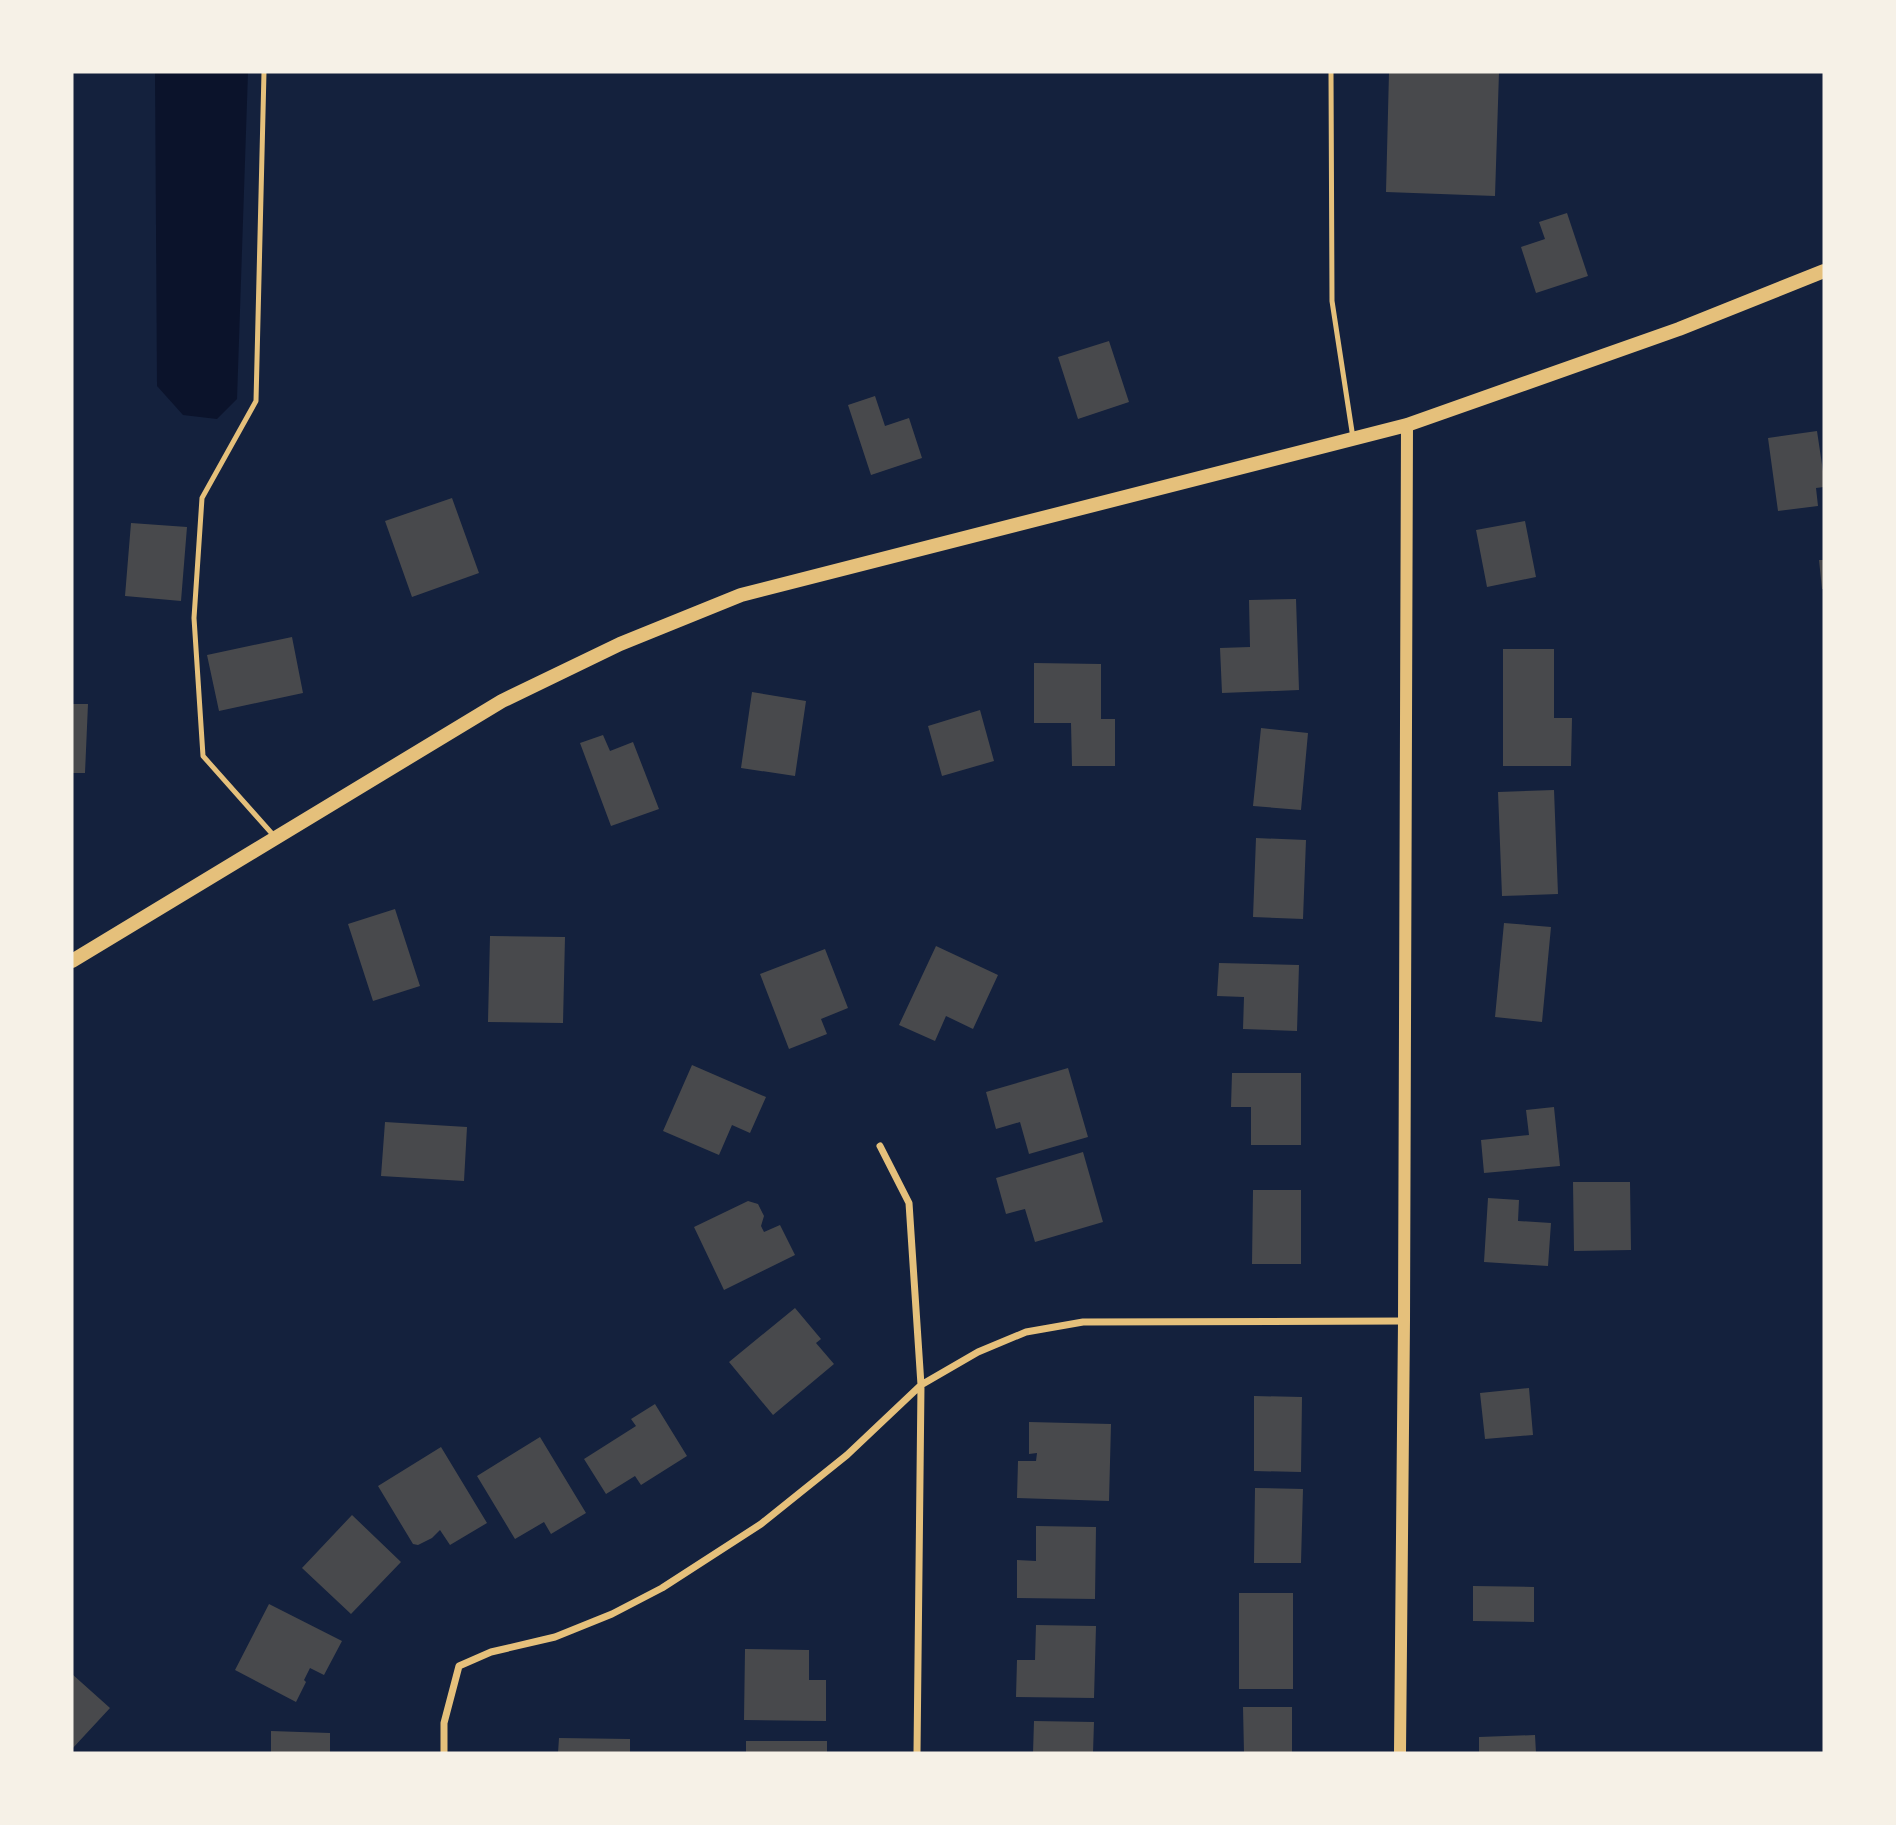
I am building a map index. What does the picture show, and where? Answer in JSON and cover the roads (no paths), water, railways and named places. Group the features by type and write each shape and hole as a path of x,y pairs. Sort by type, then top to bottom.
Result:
{"main road":[{"path":"72,961 502,701 620,644 741,595 1406,425 1679,329 1824,271"}],"street":[{"path":"1400,1753 1406,425"},
{"path":"880,1146 909,1203 921,1385 917,1753"},
{"path":"444,1753 444,1723 459,1667 491,1652 555,1637 612,1614 662,1588 761,1524 847,1455 921,1385 978,1352 1026,1332 1083,1322 1404,1321"}],"lane":[{"path":"264,72 256,401 202,498 194,618 203,756 275,837"},
{"path":"1331,72 1332,300 1353,438"}],"water":[{"path":"155,72 248,72 237,399 217,419 183,415 157,386"}]}
